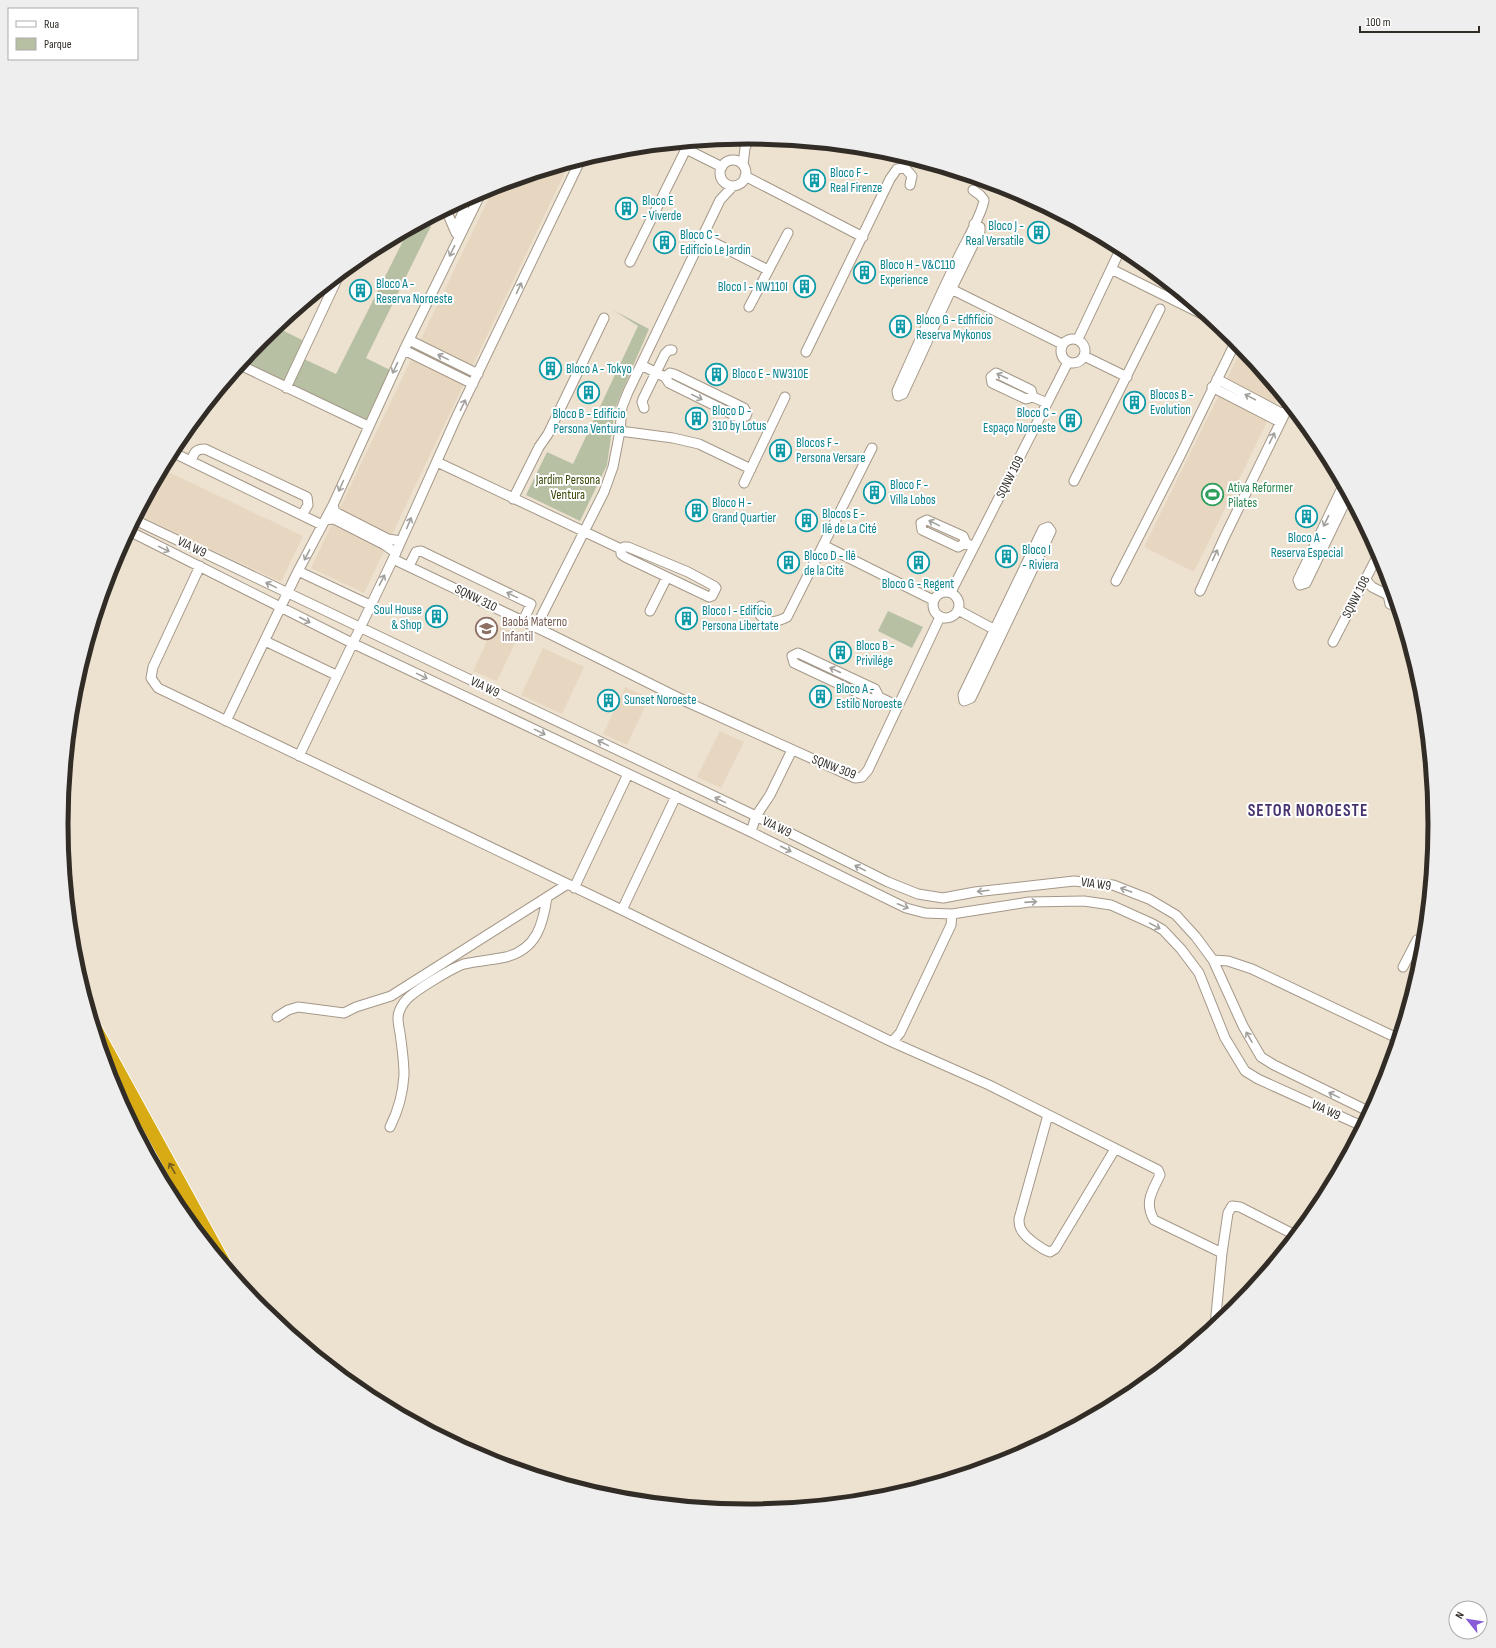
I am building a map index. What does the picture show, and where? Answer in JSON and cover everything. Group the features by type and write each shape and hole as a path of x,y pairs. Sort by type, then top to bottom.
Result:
{"highway":[{"path":"104,1042 213,1243"}],"street":[{"path":"536,627 583,531 604,492 613,467 620,431 622,407 641,365 720,200 733,186 741,183 746,176 743,165 747,144"},
{"path":"630,262 688,147"},
{"path":"689,147 721,171 725,182 733,186"},
{"path":"720,200 721,171 745,148"},
{"path":"730,161 737,161 743,165"},
{"path":"299,756 336,675 394,556 473,384 577,166"},
{"path":"806,352 890,179 897,169 905,168 912,176 910,186"},
{"path":"746,176 862,237"},
{"path":"948,288 903,394 898,396 897,391 948,288 980,231 980,227 974,224 984,200 973,190"},
{"path":"226,721 298,571 333,505 457,234 476,201"},
{"path":"457,234 464,210 463,207"},
{"path":"448,214 457,234"},
{"path":"749,307 788,233"},
{"path":"703,237 768,270"},
{"path":"1078,339 1118,254"},
{"path":"1111,269 1190,308"},
{"path":"286,388 334,285"},
{"path":"948,288 1062,344"},
{"path":"1074,481 1160,309"},
{"path":"513,499 539,446 548,434 604,318"},
{"path":"1071,338 1078,339 1085,348 1084,356 1075,363 1068,362 1061,354 1062,344 1071,338"},
{"path":"409,340 478,374"},
{"path":"1116,581 1180,456 1233,347"},
{"path":"404,350 473,384"},
{"path":"644,408 642,402 643,399 656,372 665,354 672,350"},
{"path":"1084,356 1127,377"},
{"name":"SQNW 109","path":"951,592 970,545 1011,476 1068,362"},
{"path":"641,365 665,377 666,381 669,383 740,418 746,416 747,413 744,408 674,374 670,373 665,377"},
{"path":"245,367 368,426"},
{"path":"1217,379 1282,418"},
{"path":"1212,388 1282,418"},
{"path":"744,483 786,397"},
{"path":"1033,397 1047,403"},
{"path":"1200,591 1221,543 1287,409"},
{"path":"620,431 673,438 699,444 750,469"},
{"path":"191,461 195,451 205,448 307,497 309,501 308,505 302,515"},
{"path":"761,606 760,615 768,621 776,622 787,617 872,448"},
{"name":"SQNW 310","path":"178,455 302,515 323,523 332,519 336,520 386,544 394,556 409,566 687,702"},
{"path":"437,462 621,549 628,547 688,572 716,588 712,596 709,597 625,557 621,554 621,549"},
{"path":"1340,490 1298,580 1300,585 1306,584 1346,500"},
{"path":"333,505 335,512 388,538 401,541"},
{"name":"VIA W9","path":"139,521 756,816 888,882 918,894 943,898 975,892 1074,881 1113,885 1149,899 1176,915 1196,937 1213,960 1243,1026 1261,1057 1274,1065 1365,1109"},
{"path":"998,631 963,695 964,701 971,698 998,631 1043,529 1048,527 1051,532 998,631"},
{"name":"VIA W9","path":"134,533 352,643 676,796 906,908 925,913 952,914 1029,902 1084,901 1111,905 1153,924 1163,930 1181,949 1199,973 1225,1038 1245,1071 1258,1079 1358,1124"},
{"path":"823,545 933,600"},
{"path":"409,566 416,552 421,551 428,554 531,604 523,621"},
{"name":"SQNW 108","path":"1333,642 1374,560"},
{"path":"200,566 153,666 151,678 158,688 622,910 892,1042 989,1085 1158,1170 1160,1175 1150,1197 1149,1210 1154,1220 1222,1253"},
{"path":"298,571 370,605"},
{"path":"650,611 667,577"},
{"path":"1365,579 1372,587 1387,593"},
{"path":"942,591 951,592 958,600 958,610 951,617 940,617 933,610 933,600 942,591"},
{"path":"958,610 998,631"},
{"name":"SQNW 309","path":"687,702 855,778 862,777 868,770 940,617"},
{"path":"265,641 336,675"},
{"path":"879,697 871,700 794,663 792,656 798,653 854,679 875,689 879,697 898,706"},
{"path":"751,832 756,816 770,795 792,750"},
{"path":"277,1017 288,1010 298,1007 344,1013 356,1007 392,996 547,897 570,886 628,774"},
{"path":"622,910 676,796"},
{"path":"390,1128 396,1115 404,1076 404,1059 398,1017 401,1008 407,999 451,970 464,964 508,956 527,947 535,939 540,930 545,914 547,897"},
{"path":"892,1042 900,1033 951,925 952,914"},
{"path":"1403,967 1416,940 1418,939"},
{"path":"1213,960 1228,961 1252,969 1394,1036"},
{"path":"1048,1115 1019,1219 1023,1233 1045,1250 1050,1252 1055,1249 1115,1149"},
{"path":"1215,1318 1228,1213 1232,1206 1240,1207 1291,1232"}],"shaded area":[{"path":"567,169 364,593 311,568 490,195 529,180"},
{"path":"1239,354 1278,399 1194,572 1144,547"},
{"path":"167,471 303,536 281,582 141,517"},
{"path":"495,624 519,635 497,681 473,671"},
{"path":"543,648 584,667 562,714 521,695"},
{"path":"625,687 649,698 627,745 603,734"},
{"path":"720,731 744,742 721,788 697,777"}],"green space":[{"path":"427,225 431,226 366,358 390,370 365,422 290,387 304,359 336,374 405,237"},
{"name":"Jardim Persona Ventura","path":"613,310 649,329 615,408 607,465 580,521 526,495 547,452 573,464 638,326"},
{"path":"282,330 304,341 283,383 247,365"},
{"path":"888,611 923,627 912,648 878,631"}],"place":[{"name":"Bloco F - Real Firenze","path":"815,180"},
{"name":"Bloco E - Viverde","path":"627,208"},
{"name":"Bloco J - Real Versatile","path":"1039,233"},
{"name":"Bloco C - Edifício Le Jardin","path":"665,242"},
{"name":"Bloco H - V&C110 Experience","path":"865,272"},
{"name":"Bloco I - NW110I","path":"804,287"},
{"name":"Bloco A - Reserva Noroeste","path":"360,291"},
{"name":"Bloco G - Edfifício Reserva Mykonos","path":"900,327"},
{"name":"Bloco A - Tokyo","path":"550,369"},
{"name":"Bloco E - NW310E","path":"717,374"},
{"name":"Bloco B - Edifício Persona Ventura","path":"589,392"},
{"name":"Blocos B - Evolution","path":"1134,402"},
{"name":"Bloco D - 310 by Lotus","path":"697,418"},
{"name":"Bloco C - Espaço Noroeste","path":"1071,420"},
{"name":"Blocos F - Persona Versare","path":"780,450"},
{"name":"Bloco F - Villa Lobos","path":"875,492"},
{"name":"Ativa Reformer Pilates","path":"1213,495"},
{"name":"Bloco H - Grand Quartier","path":"697,510"},
{"name":"Bloco A - Reserva Especial","path":"1307,516"},
{"name":"Blocos E - Ilê de La Cité","path":"807,521"},
{"name":"Bloco I - Riviera","path":"1006,557"},
{"name":"Bloco G - Regent","path":"918,562"},
{"name":"Bloco D - Ilê de la Cité","path":"788,563"},
{"name":"Soul House & Shop","path":"437,617"},
{"name":"Bloco I - Edifício Persona Libertate","path":"686,618"},
{"name":"Baobá Materno Infantil","path":"487,629"},
{"name":"Bloco B - Privilége","path":"841,653"},
{"name":"Bloco A - Estilo Noroeste","path":"820,696"},
{"name":"Sunset Noroeste","path":"609,700"}],"district":[{"name":"SETOR NOROESTE","path":"1308,811"}]}
